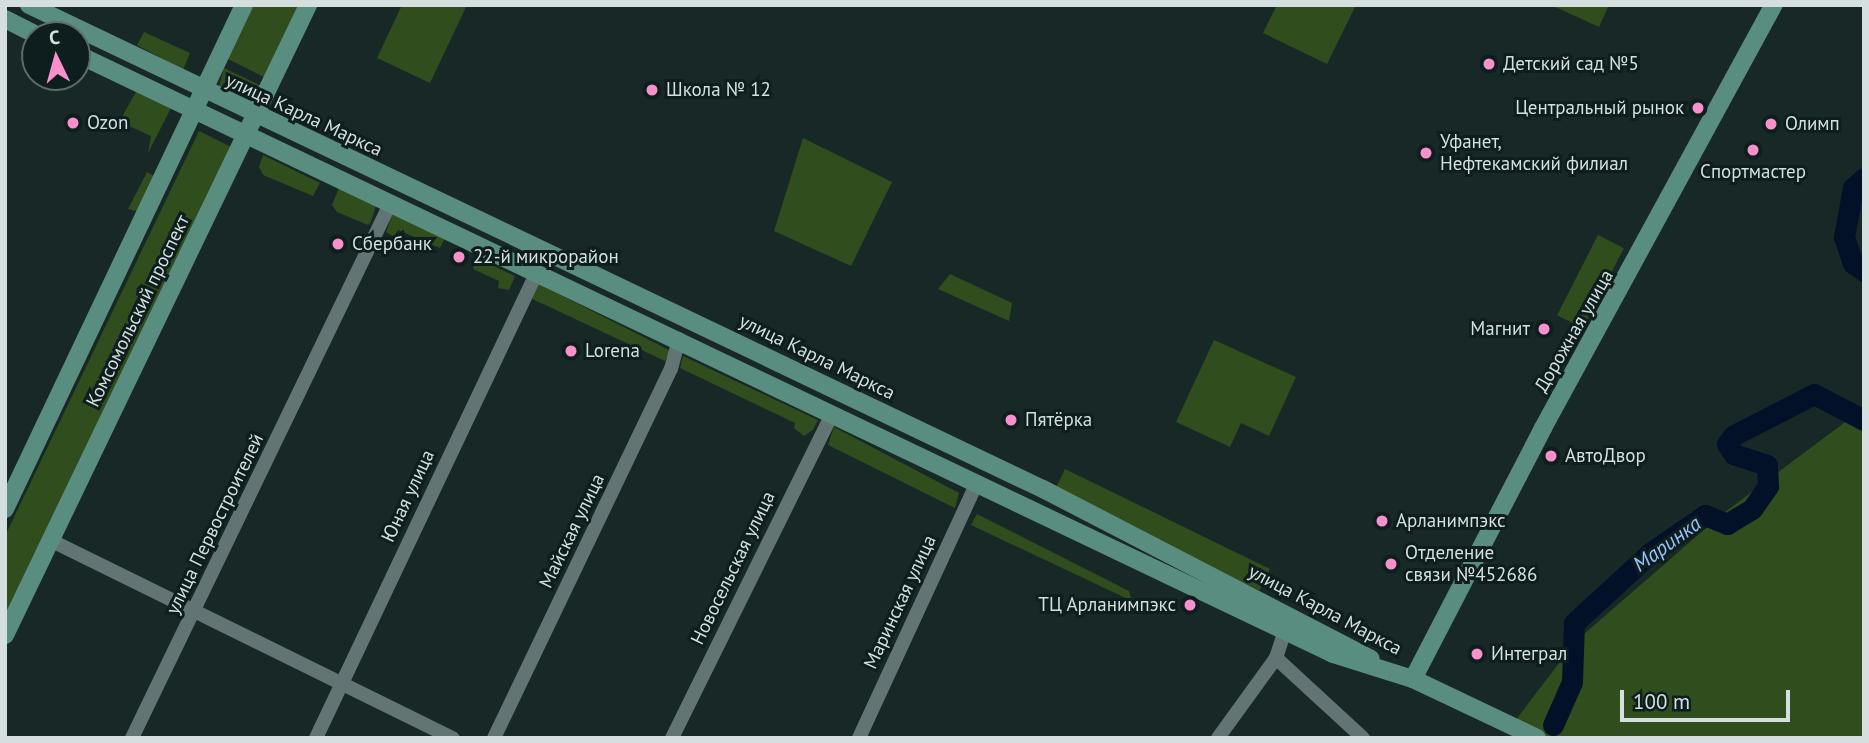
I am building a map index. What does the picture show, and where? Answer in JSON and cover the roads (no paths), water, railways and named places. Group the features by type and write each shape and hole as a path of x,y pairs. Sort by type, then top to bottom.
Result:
{"main road":[{"name":"улица Карла Маркса","path":"29,5 203,91 922,431 1257,597 1406,677"},
{"name":"Комсомольский проспект","path":"5,509 244,5"},
{"name":"Комсомольский проспект","path":"5,635 308,5"},
{"name":"Дорожная улица","path":"1406,677 1774,5"},
{"path":"5,19 21,27"},
{"name":"улица Карла Маркса","path":"91,61 1333,654 1406,677"},
{"path":"911,454 922,431"},
{"path":"1406,677 1537,738"}],"street":[{"name":"улица Первостроителей","path":"132,738 333,328 390,204"},
{"name":"Юная улица","path":"316,738 537,272"},
{"name":"Майская улица","path":"494,738 671,369 679,340"},
{"name":"Новосельская улица","path":"673,738 831,416"},
{"name":"Маринская улица","path":"859,738 976,483"},
{"path":"50,541 344,682 453,738"},
{"path":"1218,738 1276,657 1285,631"},
{"path":"1276,657 1363,738"}],"waterway":[{"name":"Маринка","path":"1864,178 1853,188 1844,237 1853,263 1864,271"},
{"name":"Маринка","path":"1553,725 1572,682 1574,623 1650,553 1705,515 1727,524 1752,509 1768,486 1767,465 1734,454 1727,444 1734,435 1814,394 1864,420"}],"place":[{"name":"Детский сад №5","path":"1489,64"},
{"name":"Школа № 12","path":"652,90"},
{"name":"Центральный рынок","path":"1698,108"},
{"name":"Ozon","path":"73,123"},
{"name":"Олимп","path":"1771,124"},
{"name":"Спортмастер","path":"1753,150"},
{"name":"Уфанет, Нефтекамский филиал","path":"1426,153"},
{"name":"Сбербанк","path":"338,244"},
{"name":"22-й микрорайон","path":"459,257"},
{"name":"Магнит","path":"1544,329"},
{"name":"Lorena","path":"571,351"},
{"name":"Пятёрка","path":"1011,420"},
{"name":"АвтоДвор","path":"1551,456"},
{"name":"Арланимпэкс","path":"1382,521"},
{"name":"Отделение связи №452686","path":"1391,564"},
{"name":"ТЦ Арланимпэкс","path":"1190,605"},
{"name":"Интеграл","path":"1477,654"}]}
